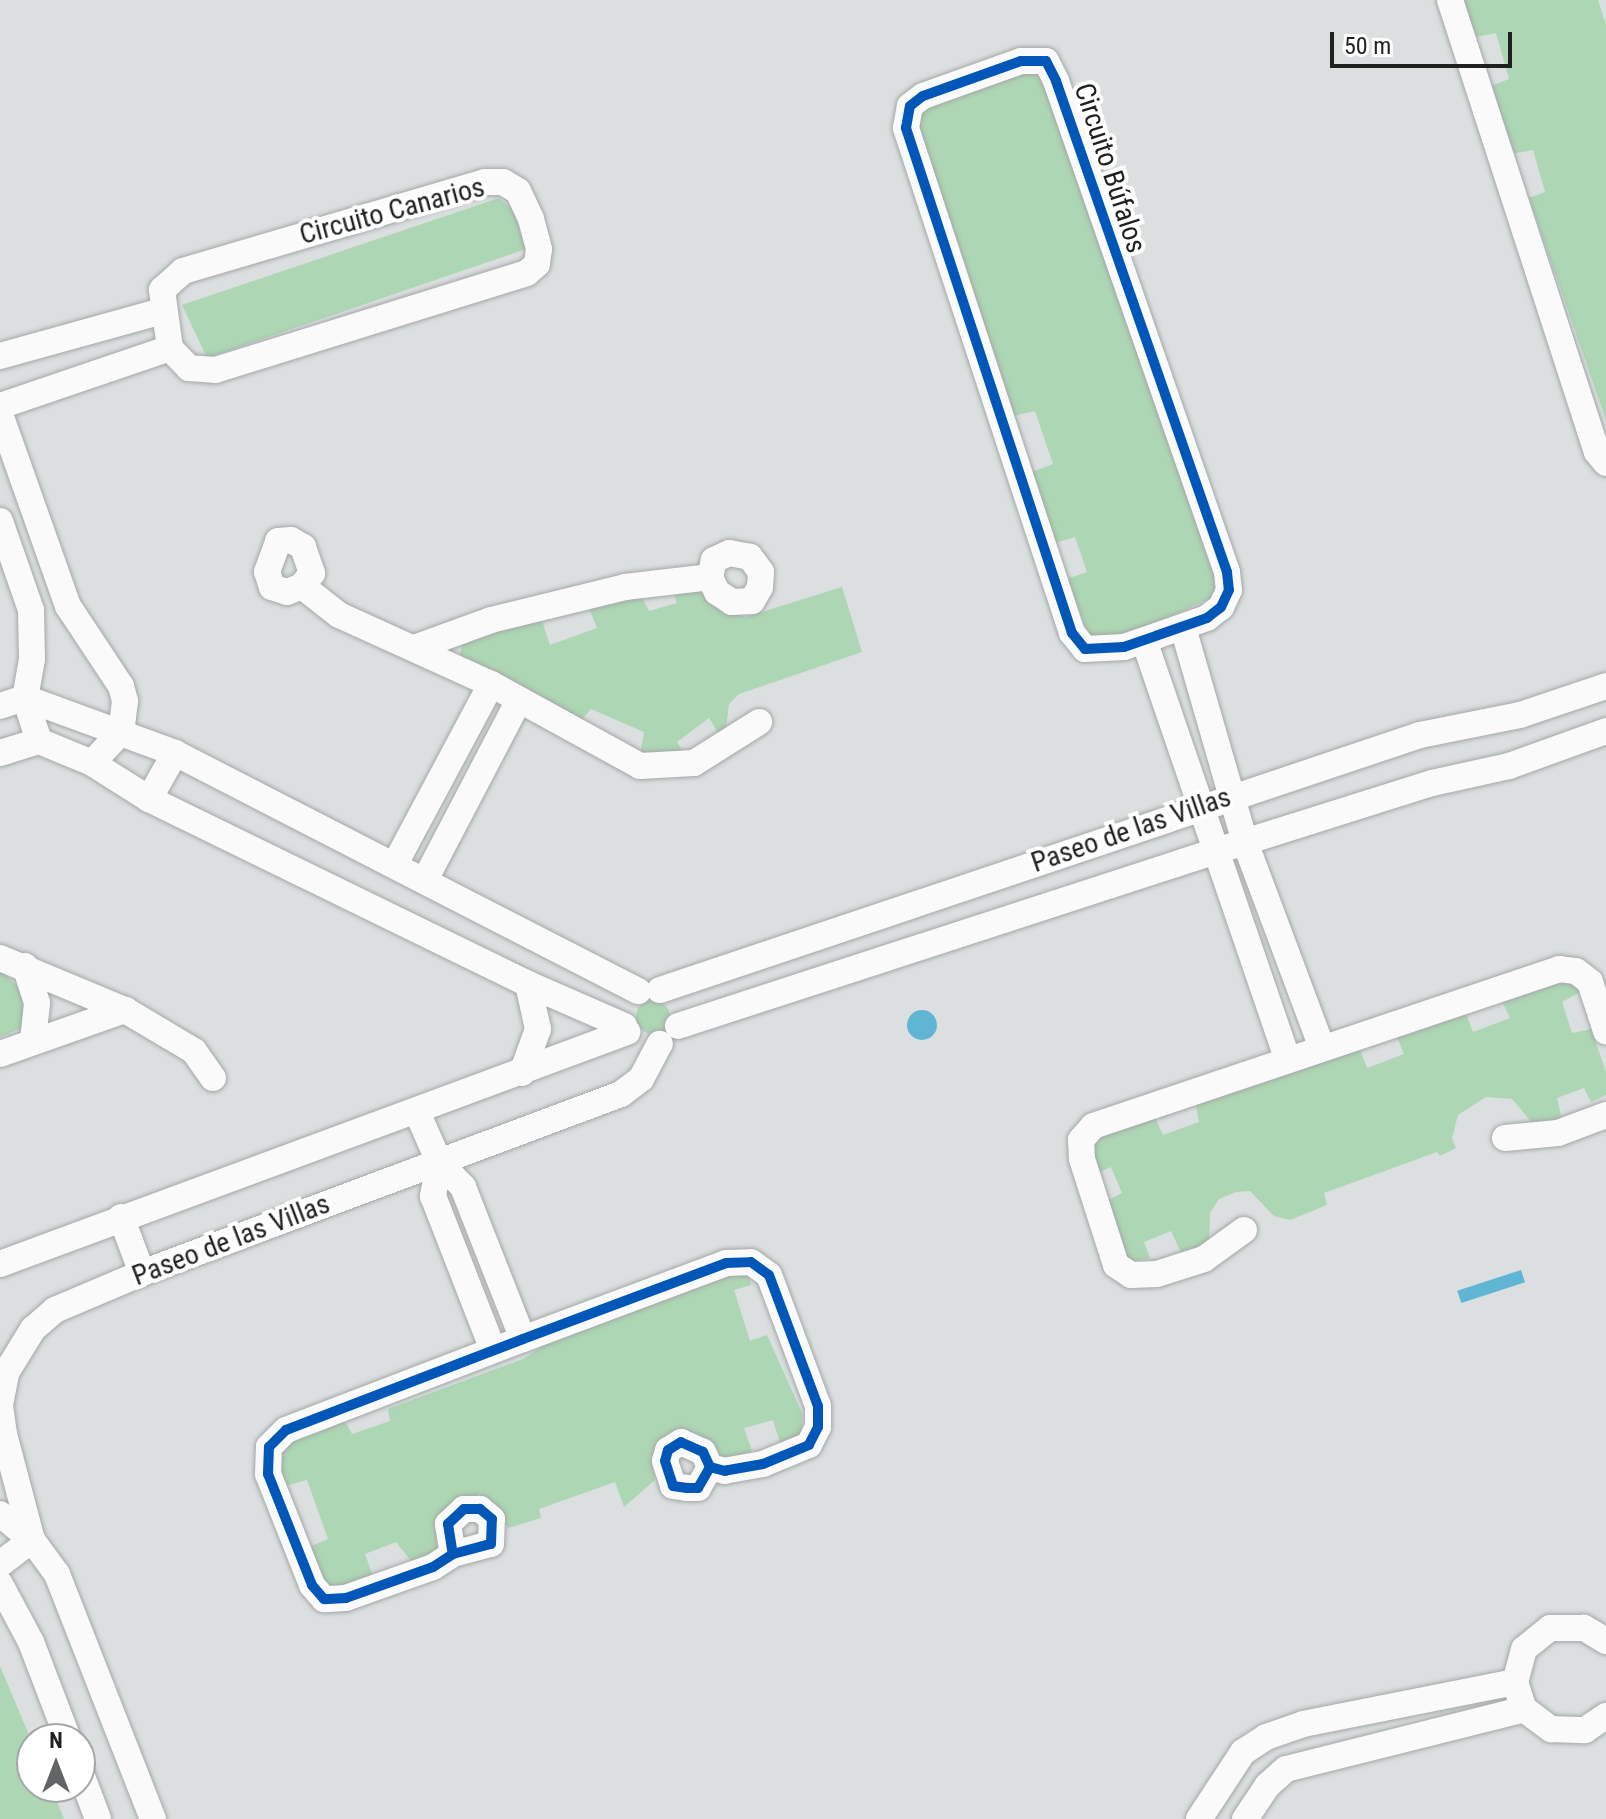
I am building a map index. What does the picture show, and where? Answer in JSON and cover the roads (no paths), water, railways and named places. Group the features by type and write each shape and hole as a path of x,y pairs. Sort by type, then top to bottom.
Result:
{"street":[{"path":"1450,0 1597,452 1606,463"},
{"name":"Circuito Búfalos","path":"1021,61 1046,61 1056,81 1227,572 1229,590 1221,607 1184,631 1145,643 1085,649 1072,633 906,128 910,106 923,96 1021,61"},
{"name":"Circuito Canarios","path":"162,311 162,290 183,271 485,182 503,182 518,191 539,249 537,264 527,273 216,370 189,368 170,348"},
{"path":"0,356 162,311 170,348 0,406"},
{"path":"83,332 96,373"},
{"path":"0,414 68,606 121,686 125,716 121,732 92,763"},
{"path":"0,521 31,610 32,659 12,702"},
{"path":"417,647 491,620 625,587 710,577"},
{"path":"302,586 371,633 417,647 640,766 694,763 759,722"},
{"path":"1184,631 1230,797 1322,1048"},
{"path":"1145,643 1213,852 1288,1060"},
{"path":"395,864 491,684"},
{"name":"Paseo de las Villas","path":"649,990 1420,735 1520,715 1606,686"},
{"path":"425,880 519,700"},
{"path":"1169,713 1203,700"},
{"path":"12,702 121,732 175,753 677,1004 669,1035 641,1044 626,1029 149,799 92,763 39,741 12,702"},
{"name":"Paseo de las Villas","path":"32,1540 11,1472 0,1405 6,1373 33,1329 55,1310 142,1273 621,1094 641,1079 669,1035 1213,852 1432,783 1509,766 1606,731"},
{"path":"0,753 39,741"},
{"path":"149,799 175,753"},
{"path":"449,760 479,776"},
{"path":"0,958 125,1010 194,1051 213,1078"},
{"path":"25,966 37,1003 33,1042"},
{"path":"1244,1230 1204,1259 1157,1274 1131,1275 1116,1265 1082,1159 1081,1140 1093,1126 1559,969 1576,971 1590,982 1606,1031"},
{"path":"522,1073 538,1029 528,984"},
{"path":"626,1029 623,1010 649,990"},
{"path":"0,1054 125,1010"},
{"name":"Paseo de las Villas","path":"0,1264 121,1217 418,1114 626,1029"},
{"path":"418,1114 439,1162 463,1187 523,1339"},
{"path":"1505,1138 1558,1133 1606,1115"},
{"path":"439,1162 433,1196 493,1350"},
{"path":"121,1217 142,1273"},
{"path":"460,1265 489,1253"},
{"path":"453,1554 433,1567 346,1598 324,1599 312,1585 268,1474 269,1447 286,1430 493,1350 726,1263 751,1262 769,1275 818,1406 818,1427 809,1445 763,1464 725,1471 710,1467"},
{"path":"0,1514 32,1540 57,1574 77,1616 153,1819"},
{"path":"0,1564 32,1540"},
{"path":"0,1584 31,1642 62,1723"},
{"path":"1606,1641 1584,1628 1550,1628 1524,1649 1515,1682 1524,1709 1551,1729 1568,1732 1585,1730 1606,1716"},
{"path":"1199,1819 1243,1752 1266,1737 1515,1682"},
{"path":"1245,1819 1267,1786 1286,1769 1524,1709"}],"water":[{"path":"922,1010 933,1014 937,1025 933,1036 922,1040 911,1036 907,1025 911,1014"},
{"path":"1521,1270 1525,1282 1461,1303 1457,1291"}]}
